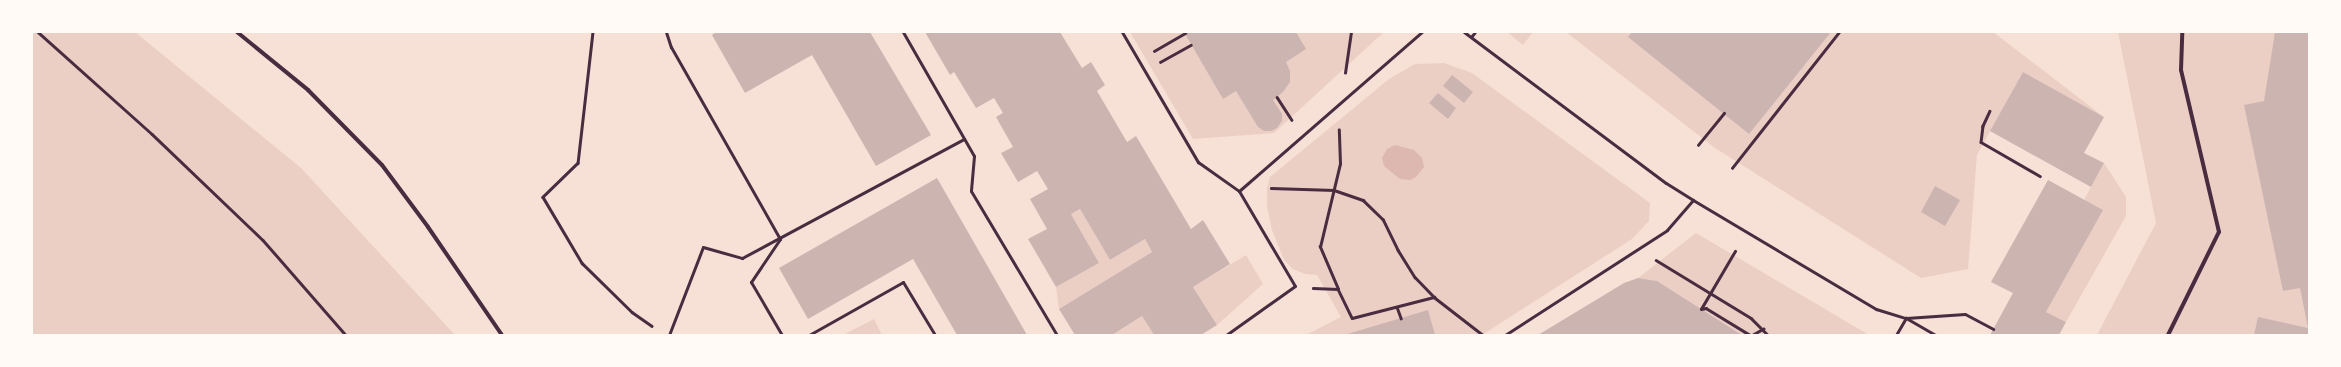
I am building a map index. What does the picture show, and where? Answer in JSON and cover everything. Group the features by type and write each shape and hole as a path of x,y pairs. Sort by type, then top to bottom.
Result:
{"street":[{"path":"237,32 308,90 382,165 428,226 502,335"},
{"path":"2168,335 2219,232 2181,70 2182,32"}],"lane":[{"path":"666,32 671,47 780,239"},
{"path":"903,32 974,156 971,190 1057,335"},
{"path":"1122,32 1198,162 1239,191 1296,286 1226,335"},
{"path":"1239,191 1422,32"},
{"path":"1464,32 1666,183 1692,200 1876,309 1906,318 1936,335"},
{"path":"1471,37 1475,32"},
{"path":"669,335 704,247 742,258 780,239 964,139"},
{"path":"1505,335 1667,230 1692,200"},
{"path":"780,239 751,282 782,335"},
{"path":"809,335 903,282 935,335"},
{"path":"1906,318 1965,314 1993,329"},
{"path":"1896,335 1906,318"}],"path":[{"path":"40,32 152,134 263,240 346,335"},
{"path":"593,32 578,163 543,197 582,263 632,312 654,327"},
{"path":"1351,32 1339,126 1340,164 1320,247 1352,318 1434,297"},
{"path":"1732,168 1839,32"},
{"path":"1138,59 1185,33"},
{"path":"1145,71 1191,45"},
{"path":"1277,97 1287,111"},
{"path":"1990,111 1983,126 1981,142 2040,176"},
{"path":"1698,145 1724,113"},
{"path":"1239,191 1267,188 1334,190 1363,200 1383,219 1398,250 1415,277 1434,297 1483,335"},
{"path":"1639,249 1751,318 1768,335"},
{"path":"1735,251 1701,309 1706,308 1751,335 1762,329"},
{"path":"1296,286 1338,289"},
{"path":"1397,307 1400,318"}],"shaded area":[{"path":"32,32 135,32 301,168 455,335 32,335"},
{"path":"1130,32 1384,32 1274,133 1193,139"},
{"path":"1507,32 1533,32 1523,45"},
{"path":"1566,32 1993,32 2104,117 2023,72 1977,155 1968,269 1921,278 1715,148"},
{"path":"2118,32 2309,32 2309,335 2097,335 2156,223"},
{"path":"1444,63 1472,73 1650,203 1649,221 1632,239 1482,335 1306,335 1341,317 1317,275 1305,274 1293,269 1284,260 1272,230 1267,207 1267,188 1270,177 1389,79 1415,64"},
{"path":"1395,145 1414,150 1422,158 1424,167 1416,177 1410,180 1400,179 1384,166 1382,158 1387,149"},
{"path":"2104,163 2126,197 2126,216 2066,322 2046,312 2102,210 2084,200"},
{"path":"1080,209 1110,260 1145,239 1152,252 1059,309 1056,287 1099,263 1071,214"},
{"path":"1696,233 1869,335 1742,335 1657,281 1638,278"},
{"path":"1246,255 1263,284 1217,325 1193,287"},
{"path":"1142,316 1154,335 1112,335"},
{"path":"874,319 882,335 843,335"}],"building":[{"path":"716,32 870,32 931,135 876,166 812,55 745,93 712,35"},
{"path":"925,32 1060,32 1082,68 1091,62 1105,85 1097,91 1127,142 1136,136 1191,229 1203,220 1230,264 1193,287 1217,325 1201,335 1154,335 1142,316 1112,335 1075,335 1059,309 1152,252 1145,239 1110,260 1080,209 1071,214 1099,263 1056,287 1028,239 1047,229 1030,199 1048,189 1037,171 1018,182 1001,153 1013,147 996,117 1003,113 994,98 976,108 954,72 950,75"},
{"path":"1184,32 1296,32 1306,49 1286,62 1290,71 1290,82 1283,92 1273,100 1282,114 1282,121 1277,128 1271,131 1264,131 1258,127 1236,91 1223,99"},
{"path":"1632,32 1831,32 1749,134 1628,37"},
{"path":"2275,32 2309,32 2309,335 2254,335 2258,317 2308,328 2300,288 2283,291 2244,105 2264,101"},
{"path":"2023,72 2104,117 2084,153 2104,163 2091,187 1990,131"},
{"path":"1452,75 1473,92 1464,103 1443,86"},
{"path":"1438,93 1456,108 1448,119 1429,103"},
{"path":"937,178 1027,335 957,335 913,259 808,319 779,268"},
{"path":"2048,180 2103,210 2046,312 2066,322 2059,335 1990,335 2013,293 1991,282"},
{"path":"1935,186 1960,200 1945,226 1921,212"},
{"path":"1638,278 1657,281 1742,335 1538,335 1624,283"},
{"path":"1428,310 1435,335 1344,335"}]}
